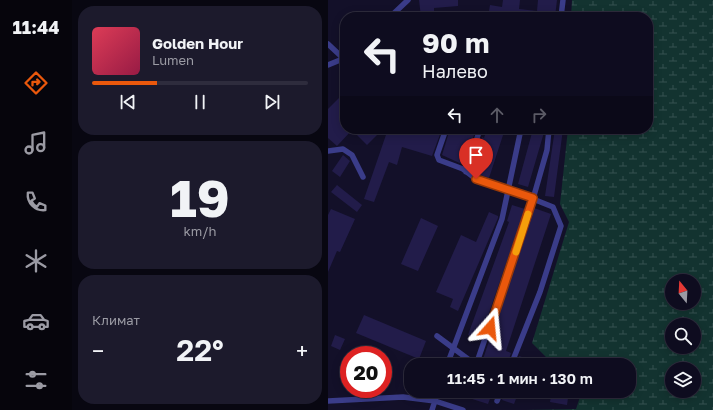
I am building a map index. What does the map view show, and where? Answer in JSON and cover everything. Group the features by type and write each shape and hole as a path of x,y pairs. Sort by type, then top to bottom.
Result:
{"lane":[{"path":"395,12 408,0"},
{"path":"562,12 563,0"},
{"path":"328,44 340,54"},
{"path":"328,65 340,60"},
{"path":"444,134 437,155 439,160 466,172 476,179 533,198 553,208 561,226 540,292 514,358"},
{"path":"466,172 478,134"},
{"path":"449,358 502,219 520,134"},
{"path":"478,358 533,198 547,150 549,134"},
{"path":"328,152 344,150 352,155 363,177"},
{"path":"437,336 467,358"},
{"path":"328,401 403,397 435,401 463,410"},
{"path":"432,410 436,398"}],"green space":[{"path":"572,0 713,0 713,410 525,410 576,409 580,398 636,398 636,358 547,358 532,343 569,222 560,204 567,134 653,134 653,12 571,12"}],"building":[{"path":"419,0 458,0 458,6 434,8 434,12 420,12"},
{"path":"503,0 520,0 519,9 537,11 538,0 557,0 556,12 489,12 490,5 502,7"},
{"path":"340,97 340,134 348,134 337,146 328,138 328,109"},
{"path":"356,134 378,134 367,145"},
{"path":"386,134 440,134 432,156 402,147 397,165 389,162 374,202 364,199"},
{"path":"448,134 474,135 464,165 442,155"},
{"path":"485,134 503,134 489,178 477,174 472,168 482,137 484,138"},
{"path":"532,134 544,134 528,187 518,184"},
{"path":"554,134 562,134 554,197 545,196"},
{"path":"343,155 350,161 340,177 332,171"},
{"path":"337,185 362,205 357,212 331,192"},
{"path":"512,205 525,209 480,339 468,335 509,222 507,221"},
{"path":"534,208 551,214 506,351 511,353 509,358 483,358"},
{"path":"331,209 355,219 340,252 337,251 328,272 328,215"},
{"path":"489,212 498,216 498,218 458,311 450,307 453,299 436,292 461,235 476,242"},
{"path":"421,218 438,226 418,271 401,264"},
{"path":"364,315 426,341 419,358 417,358 392,348 392,346 388,346 356,333"},
{"path":"335,335 345,339 342,346 340,346 340,350 331,346"},
{"path":"469,398 490,398 488,404"},
{"path":"503,398 516,398 514,404 502,400"},
{"path":"551,398 568,398 567,405 550,402"}],"slow traffic":[{"path":"516,252 528,214"}],"route":[{"path":"476,179 533,198 490,328"}]}
